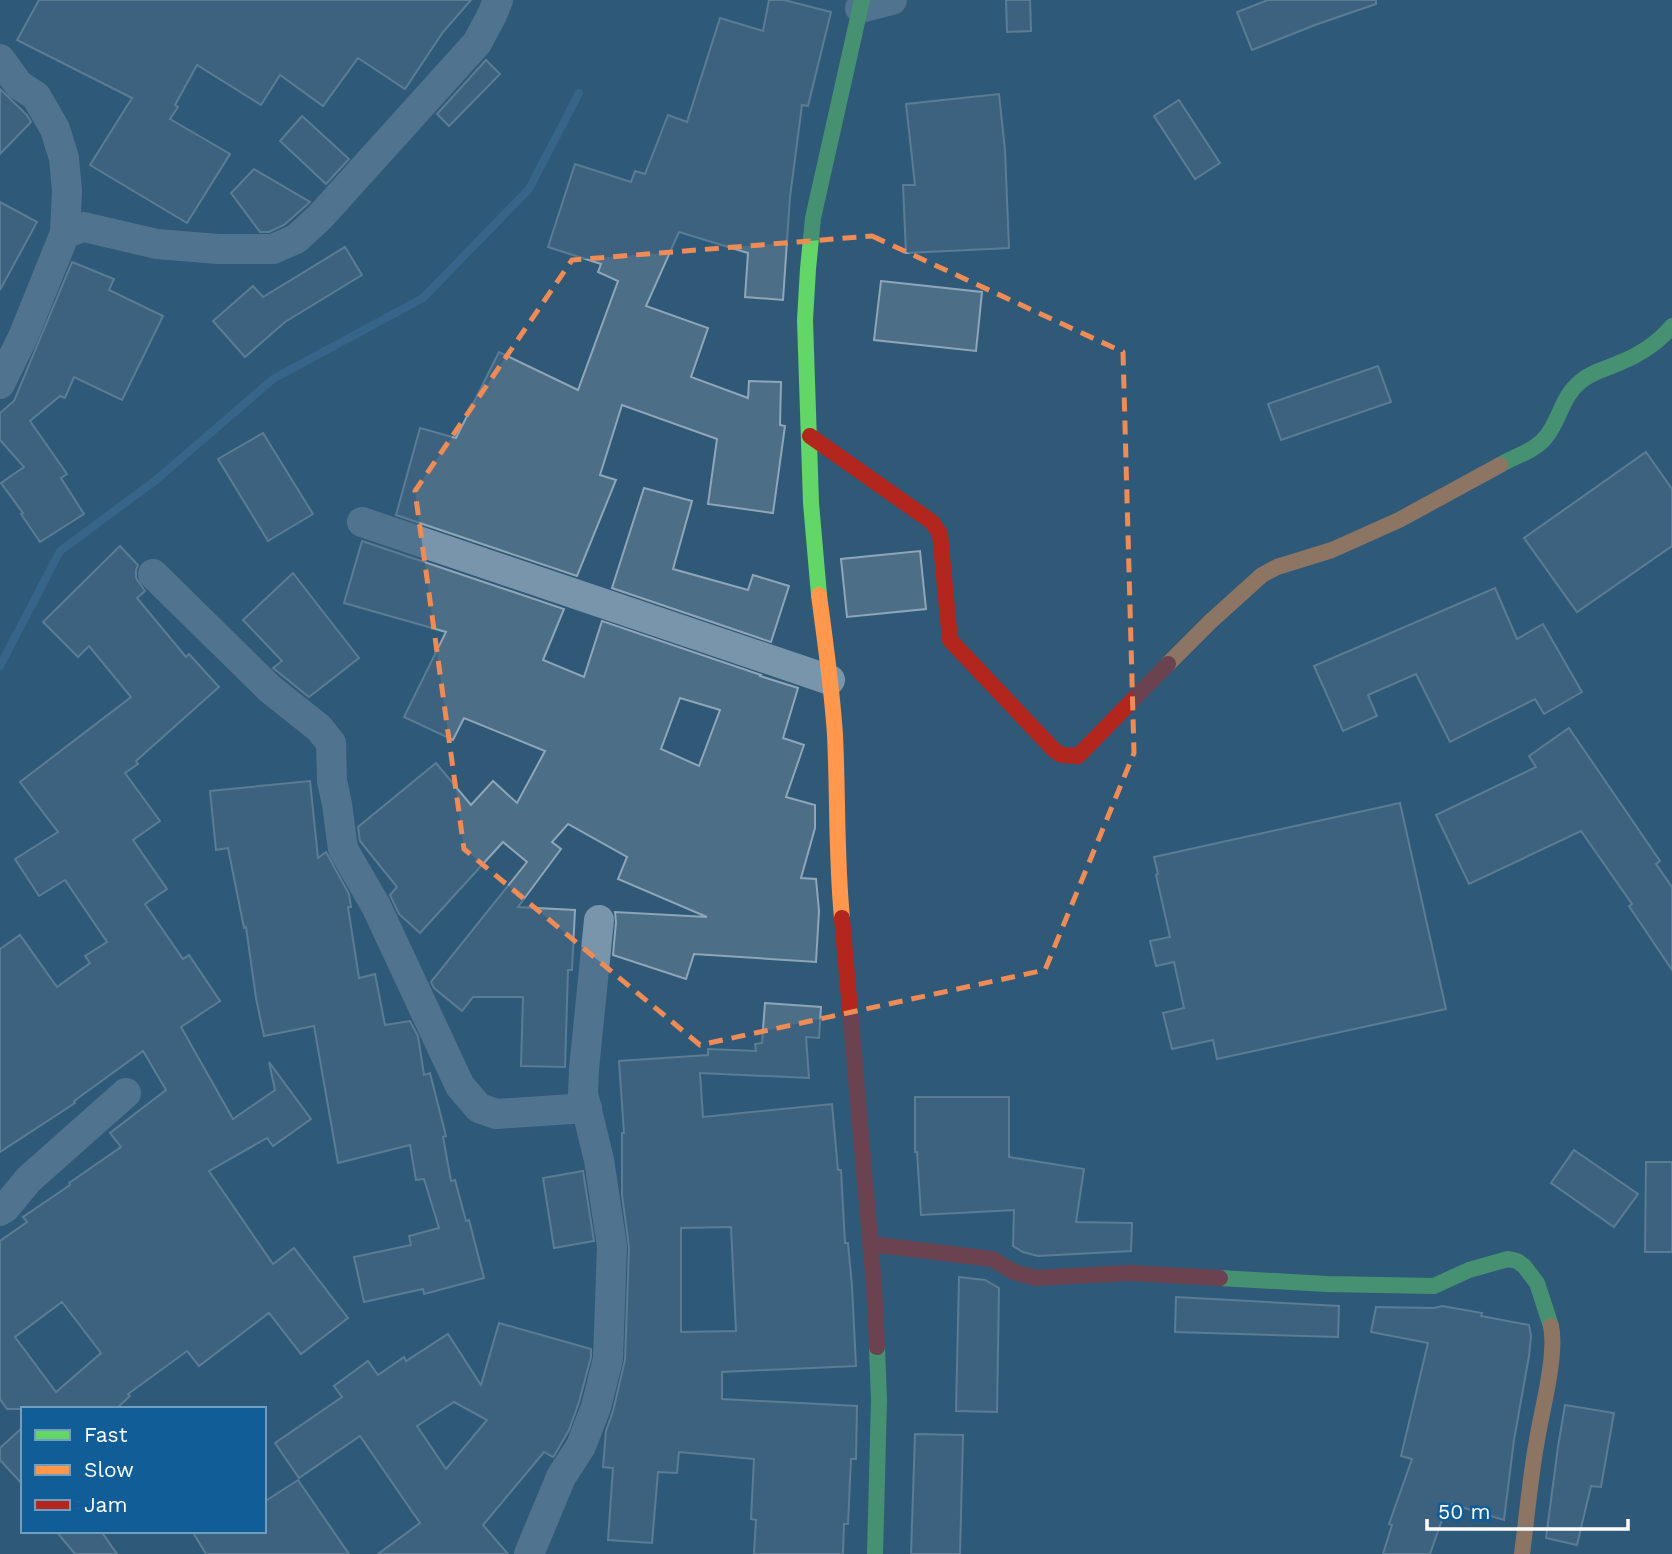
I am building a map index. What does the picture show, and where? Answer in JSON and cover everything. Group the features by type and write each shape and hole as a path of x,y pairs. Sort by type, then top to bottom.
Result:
{"street":[{"path":"65,233 84,227 157,244 218,249 273,249 296,239 320,217 477,43 498,0"},
{"path":"875,1554 879,1401 870,1244 838,875 835,734 811,503 805,320 813,218 861,4 892,0"},
{"path":"0,59 19,86 36,96 55,129 65,158 67,191 65,233 23,337 0,384"},
{"path":"810,436 932,522 940,534 950,640 1055,751 1062,755 1078,756 1211,621 1262,575 1277,567 1332,550 1399,520 1537,446 1550,432 1567,394 1573,387 1595,372 1616,365 1645,349 1672,326"},
{"path":"362,522 830,680"},
{"path":"153,574 270,689 319,729 331,743 332,781 343,849 376,906 460,1086 479,1108 496,1114 587,1108"},
{"path":"529,1554 561,1477 581,1447 596,1407 608,1359 612,1246 600,1160 583,1094 599,920"},
{"path":"0,1211 29,1179 126,1093"},
{"path":"870,1244 992,1259 1014,1272 1036,1278 1131,1273 1327,1284 1434,1286 1482,1266 1508,1259 1517,1261 1537,1283 1553,1335 1522,1554"}],"highlighted area":[{"path":"872,236 1123,352 1134,753 1045,970 700,1045 464,849 415,491 572,260"}],"building":[{"path":"39,0 471,0 443,32 405,89 358,58 323,106 280,75 261,105 197,65 170,119 230,154 187,223 90,165 132,98 17,40"},
{"path":"769,0 784,0 831,12 808,106 802,105 790,197 783,300 745,297 748,253 679,232 646,306 708,328 691,377 748,398 749,381 781,382 780,425 785,426 773,513 708,504 717,439 622,405 600,475 616,480 577,576 396,515 420,428 456,438 499,352 578,390 618,281 598,272 601,264 548,247 575,164 631,182 635,171 645,174 668,115 687,122 720,18 763,31"},
{"path":"1006,0 1030,0 1031,31 1007,32"},
{"path":"1268,0 1376,0 1376,4 1252,50 1237,12"},
{"path":"486,60 500,74 449,126 437,114"},
{"path":"0,89 31,122 0,154"},
{"path":"999,94 1005,150 1009,248 906,253 903,185 915,185 906,104"},
{"path":"1179,100 1220,163 1195,179 1154,116"},
{"path":"302,116 349,159 326,184 280,141"},
{"path":"254,169 310,202 284,225 269,232 260,232 231,193"},
{"path":"0,202 37,222 0,290"},
{"path":"345,247 362,275 285,322 245,357 213,321 253,286 263,297"},
{"path":"72,262 114,279 109,290 163,316 122,400 74,377 65,398 60,396 30,421 67,474 61,478 84,514 40,542 1,483 24,467 0,440 0,413 14,401"},
{"path":"881,281 982,292 976,351 874,340"},
{"path":"1378,366 1391,402 1281,440 1268,404"},
{"path":"263,433 313,514 268,541 218,459"},
{"path":"1646,452 1672,489 1672,546 1577,612 1524,538"},
{"path":"644,488 692,501 673,569 748,590 753,575 789,586 771,642 612,588"},
{"path":"362,541 564,609 543,660 584,677 602,621 798,688 783,738 804,745 786,797 815,805 815,828 801,878 816,879 819,911 816,962 694,954 686,979 613,955 615,912 707,917 618,879 627,857 568,824 552,842 561,849 518,907 575,910 572,970 568,970 565,1067 521,1066 523,997 473,997 462,1011 434,988 431,982 527,862 503,842 420,933 399,914 390,895 397,887 360,841 358,827 436,763 471,805 493,781 517,803 545,751 464,718 453,740 404,717 446,632 344,603","holes":["680,698 720,710 699,766 661,749"]},
{"path":"120,546 138,565 136,578 145,591 137,598 186,657 189,654 219,687 136,761 138,764 125,773 160,821 133,840 167,889 145,904 183,959 189,955 220,1001 181,1027 233,1119 275,1090 269,1062 311,1119 273,1146 267,1138 209,1171 273,1264 294,1248 348,1318 301,1354 269,1313 199,1366 187,1351 128,1394 130,1396 118,1407 7,1409 0,1399 0,1241 27,1222 23,1217 121,1147 110,1133 166,1090 143,1051 74,1101 75,1103 0,1152 0,949 20,935 57,987 90,963 85,956 107,942 65,880 39,896 15,859 58,832 20,782 131,697 89,646 78,657 43,622","holes":["62,1302 101,1353 56,1392 15,1337"]},
{"path":"920,551 926,609 847,617 841,559"},
{"path":"293,573 359,658 309,697 273,668 282,661 243,620"},
{"path":"1495,588 1517,639 1543,624 1582,692 1544,714 1535,699 1450,742 1416,674 1368,695 1377,716 1343,731 1314,666"},
{"path":"1569,728 1660,861 1656,864 1672,887 1672,970 1629,906 1632,904 1581,831 1469,884 1436,815 1536,767 1529,756"},
{"path":"310,781 318,858 326,852 349,894 351,907 348,907 359,978 375,974 385,1025 410,1021 418,1036 424,1075 430,1073 446,1136 443,1137 451,1181 455,1180 466,1221 469,1220 484,1278 424,1294 423,1289 364,1302 354,1257 411,1245 409,1236 439,1228 424,1179 416,1180 410,1145 338,1163 314,1026 264,1036 246,927 244,928 228,848 216,850 210,791"},
{"path":"1400,803 1446,1009 1217,1059 1213,1040 1172,1049 1163,1013 1184,1008 1174,962 1156,966 1150,941 1170,937 1154,857"},
{"path":"765,1003 821,1007 819,1038 806,1037 809,1078 700,1073 703,1117 832,1104 838,1170 841,1170 845,1243 848,1243 852,1286 856,1366 722,1372 722,1399 857,1406 856,1459 851,1459 848,1524 844,1524 843,1554 754,1554 756,1520 751,1519 754,1459 679,1452 677,1473 658,1472 652,1543 608,1540 613,1468 603,1467 606,1431 625,1360 629,1247 622,1195 624,1133 619,1061 708,1055 708,1049 756,1051 755,1044 762,1043","holes":["731,1227 736,1331 681,1332 681,1228"]},
{"path":"915,1097 1009,1097 1009,1157 1084,1169 1076,1222 1132,1223 1131,1251 1038,1256 1023,1252 1013,1246 1014,1210 921,1215 915,1152"},
{"path":"1574,1150 1638,1194 1614,1227 1551,1183"},
{"path":"1646,1162 1672,1162 1672,1252 1645,1252"},
{"path":"583,1171 594,1241 554,1248 543,1178"},
{"path":"959,1277 985,1280 999,1288 997,1412 956,1411"},
{"path":"1176,1297 1339,1306 1338,1337 1175,1332"},
{"path":"1442,1306 1529,1325 1529,1356 1514,1440 1504,1520 1448,1503 1430,1554 1383,1554 1392,1525 1389,1524 1412,1459 1401,1456 1428,1343 1371,1332 1376,1307"},
{"path":"499,1323 591,1349 579,1402 569,1430 554,1456 544,1452 483,1525 508,1554 378,1554 420,1523 360,1436 299,1478 275,1443 342,1397 334,1386 368,1361 378,1375 404,1357 406,1361 448,1334 481,1385","holes":["454,1402 487,1420 446,1469 417,1426"]},
{"path":"1565,1405 1614,1413 1601,1487 1591,1486 1577,1545 1546,1538"},
{"path":"21,1429 21,1483 0,1460 0,1448"},
{"path":"915,1434 963,1435 960,1554 911,1554"},
{"path":"298,1480 349,1554 206,1554 193,1533 266,1533 266,1501"},
{"path":"58,1533 102,1533 117,1554 75,1554"}],"waterway":[{"path":"0,666 60,551 156,480 273,379 423,298 529,189 579,93"}],"traffic: fast":[{"path":"819,595 811,503 805,320 808,269 813,218 862,0"},
{"path":"1500,465 1541,442 1551,430 1569,394 1580,382 1641,352 1661,338 1672,326"},
{"path":"1220,1278 1434,1286 1469,1270 1508,1259 1524,1266 1537,1283 1551,1326"},
{"path":"875,1554 879,1400 877,1347"}],"traffic: slow":[{"path":"1168,664 1262,575 1277,567 1332,550 1399,520 1500,465"},
{"path":"819,595 835,735 842,918"},
{"path":"1522,1554 1535,1454 1551,1367 1551,1326"}],"traffic: jam":[{"path":"810,436 932,522 940,534 950,640 1055,751 1062,755 1078,756 1168,664"},
{"path":"842,918 877,1347"},
{"path":"870,1244 992,1259 1014,1272 1036,1278 1131,1273 1220,1278"}]}
